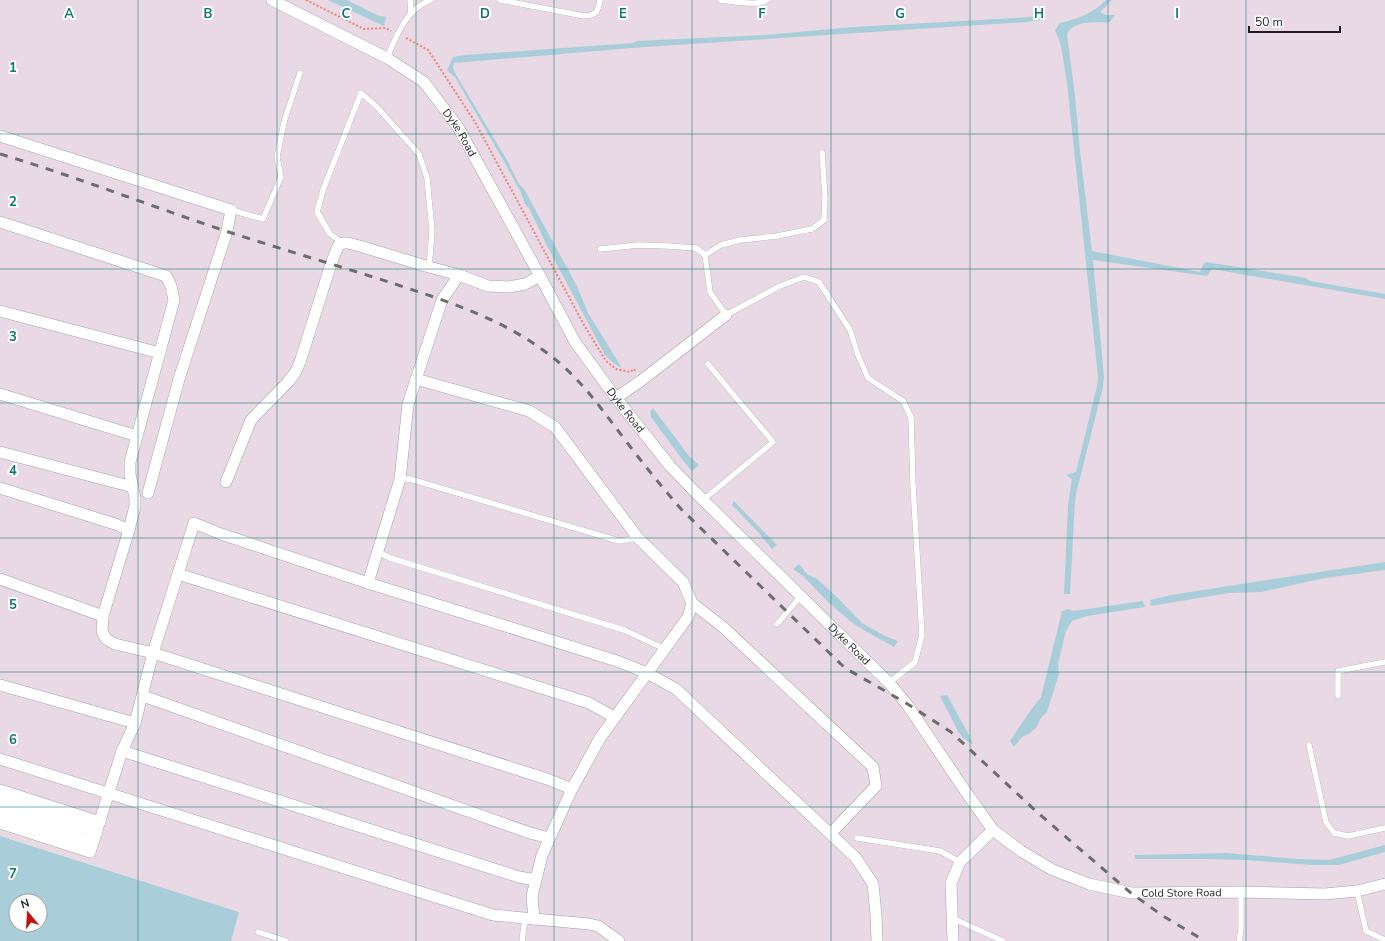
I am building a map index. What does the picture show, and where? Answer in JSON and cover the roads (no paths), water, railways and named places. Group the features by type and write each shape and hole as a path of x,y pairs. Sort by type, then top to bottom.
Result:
{"street":[{"name":"Dyke Road","path":"272,0 387,58 424,82 458,127 575,342 616,398 670,466 800,597 889,683 906,703 993,830"},
{"path":"0,136 232,210 227,231 179,379 148,493"},
{"path":"0,222 166,276 171,286 174,300 130,462 130,474 135,506 103,616 102,631 106,639 115,644 153,653 546,779 572,789"},
{"path":"226,482 251,420 295,373 300,362 338,246 343,243 348,243 363,247 459,275 488,286 509,287 526,284 540,276"},
{"path":"368,583 400,479 408,404 442,300 459,275"},
{"path":"0,311 160,353"},
{"path":"616,398 642,380 726,315"},
{"path":"416,379 529,411 555,427 638,538 683,582 692,603 723,627 873,767 876,786 831,833"},
{"path":"0,394 137,436"},
{"path":"0,452 133,487"},
{"path":"0,488 115,524 129,530"},
{"path":"0,823 90,852 122,751 135,723 153,653 194,523 221,534 368,583 617,661 647,673 676,689 856,858 873,884 877,941"},
{"path":"178,574 590,703 614,717"},
{"path":"0,579 103,616"},
{"path":"530,918 532,896 542,855 572,789 600,738 614,717 688,617 692,603"},
{"path":"0,685 135,723"},
{"path":"143,696 530,833 549,838"},
{"path":"122,751 519,877 536,880"},
{"path":"0,759 493,915 598,926 619,941"},
{"path":"0,790 97,832"},
{"path":"0,801 97,832"},
{"path":"0,812 97,832"},
{"path":"953,941 951,883 960,862 993,830"},
{"name":"Cold Store Road","path":"993,830 1021,851 1051,869 1089,884 1131,892 1325,894 1357,891 1385,884"}],"lane":[{"path":"410,0 411,14"},
{"path":"387,58 397,34 406,18 424,2 431,0"},
{"path":"500,0 584,16 593,15 598,10 600,0"},
{"path":"720,0 758,3 765,2 767,0"},
{"path":"232,210 263,219 281,177 277,157 284,122 300,73"},
{"path":"343,243 330,234 317,212 322,190 361,93 377,107 419,154 427,178 432,231 429,267"},
{"path":"705,255 721,245 740,240 777,236 812,229 824,220 825,199 822,152"},
{"path":"600,249 638,245 696,248 705,255 710,292 726,315 780,286 804,277 819,282 850,330 858,355 868,378 903,401 911,417 913,486 922,635 915,662 889,683"},
{"path":"703,500 773,442 708,364"},
{"path":"400,479 410,479 619,541 638,538"},
{"path":"378,552 390,558 624,630 665,649"},
{"path":"777,624 800,597"},
{"path":"1338,696 1338,671 1385,662"},
{"path":"1309,745 1326,822 1334,833 1348,836 1385,828"},
{"path":"856,838 940,851 960,862"},
{"path":"1357,891 1366,931 1385,940"},
{"path":"1239,941 1241,929 1241,892"},
{"path":"522,941 530,918"},
{"path":"952,918 1003,941"},
{"path":"258,932 286,941"}],"water":[{"path":"328,0 347,0 377,15 386,17 384,26"},
{"path":"1106,0 1112,0 1100,12 1106,15 1115,15 1110,22 1080,24 1071,29 1067,34 1092,251 1200,272 1206,262 1306,278 1310,281 1385,294 1385,299 1212,269 1207,276 1093,260 1104,377 1103,387 1077,490 1075,501 1070,594 1064,594 1068,505 1072,479 1066,475 1076,472 1098,377 1067,83 1061,46 1055,30 1060,23 1085,15 1096,9"},
{"path":"1044,16 1041,20 1027,22 644,47 454,63 453,67 455,73 507,160 519,184 524,189 577,286 588,313 622,368 613,363 605,355 546,244 529,208 525,204 510,172 455,77 447,70 453,57 465,55 633,43 637,41 764,35 854,27"},
{"path":"653,408 689,456 699,465 692,471 651,417 650,412"},
{"path":"734,501 777,545 772,549 732,505"},
{"path":"1385,562 1385,570 1325,578 1261,592 1229,593 1151,606 1150,600 1171,595"},
{"path":"799,564 808,575 816,578 837,597 862,623 885,636 898,641 894,647 850,621 827,601 803,576 793,569"},
{"path":"1143,601 1145,607 1087,616 1072,621 1066,631 1058,664 1059,674 1047,712 1041,718 1036,728 1022,737 1014,747 1010,741 1041,697 1062,611 1068,609 1073,611"},
{"path":"947,695 973,745 962,737 940,696"},
{"path":"0,836 239,912 231,941 0,941"},
{"path":"1385,845 1385,852 1339,865 1312,865 1246,860 1135,859 1135,855 1226,853 1329,860"}],"railway":[{"path":"0,154 60,173 241,236 373,277 453,304 492,320 529,341 547,353 580,383 681,509 845,668 906,703 951,732 1038,813 1131,893 1163,916 1205,941"}]}
